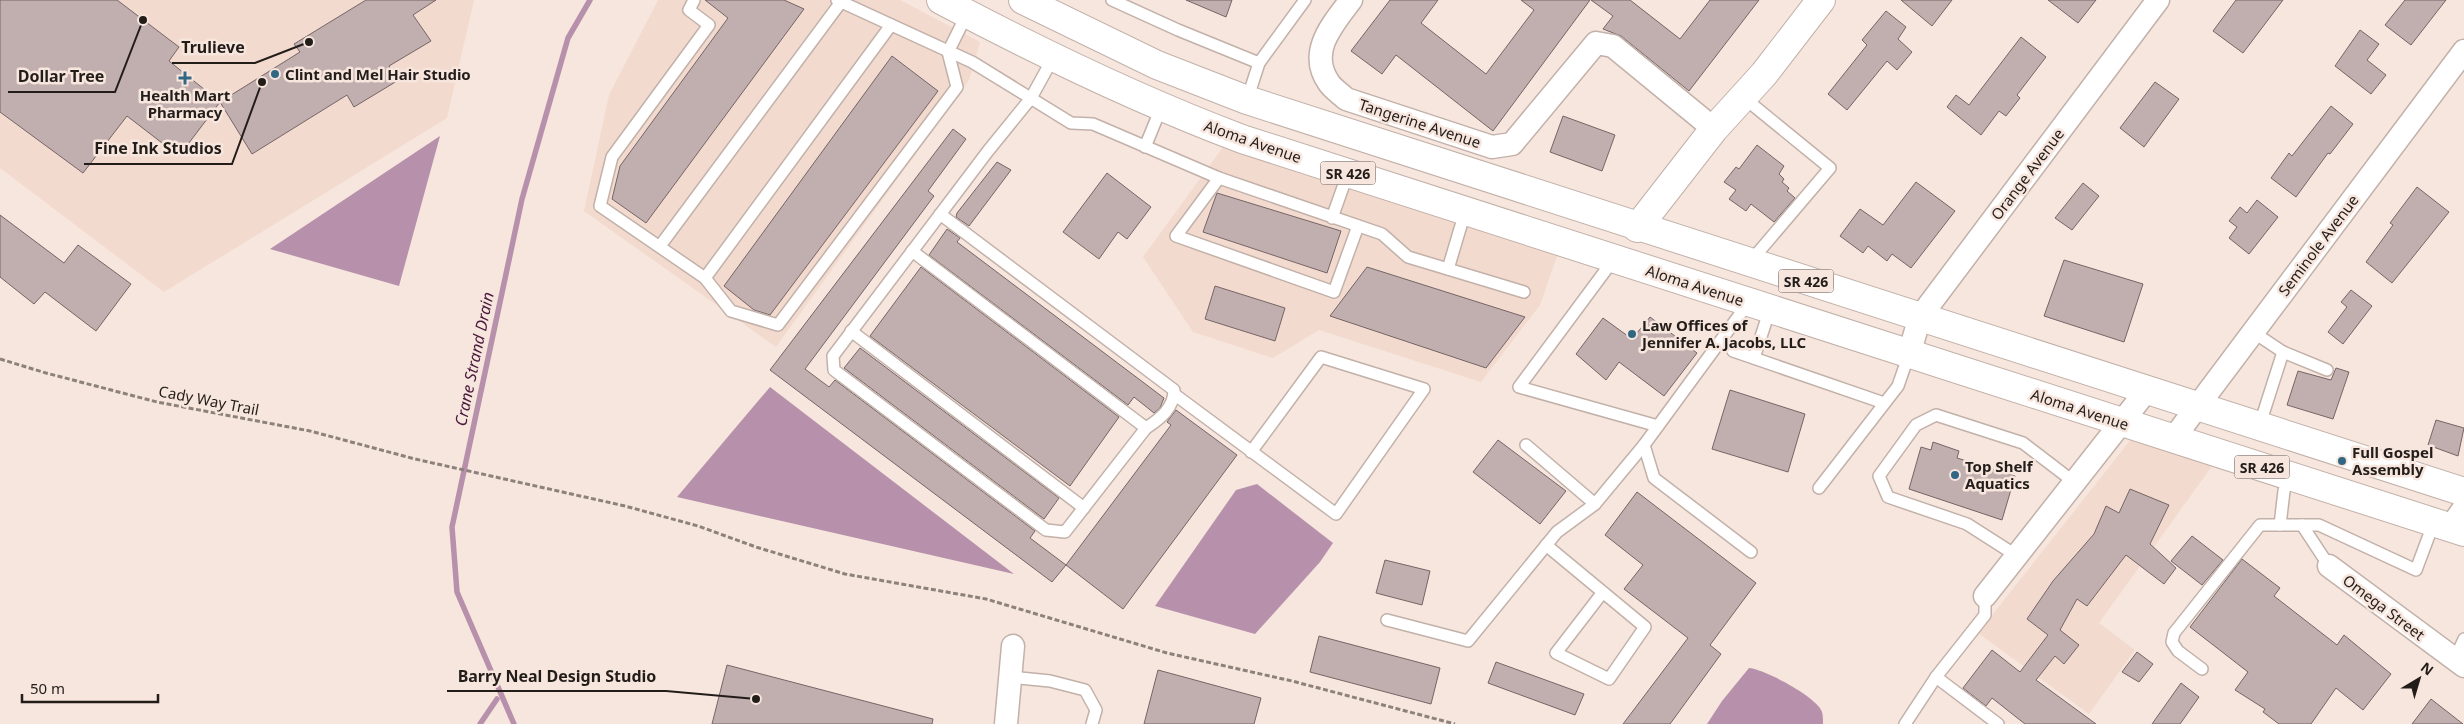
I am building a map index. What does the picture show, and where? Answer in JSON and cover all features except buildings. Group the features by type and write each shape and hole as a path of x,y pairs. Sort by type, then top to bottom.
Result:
{"main road":[{"name":"Aloma Avenue","path":"941,0 967,7 1053,58 1161,108 1242,139 2289,476 2453,523"},
{"name":"SR 426","path":"1023,0 1130,53 1247,100 1637,228 2464,492"},
{"path":"1465,212 1480,205 1498,208 1600,240 1618,237 1637,228 1714,129 1743,97 1821,0"},
{"path":"1348,173 1380,160 1416,155"}],"street":[{"name":"Tangerine Avenue","path":"1351,0 1326,33 1319,58 1328,82 1346,99 1492,147 1512,144 1596,43 1613,46 1714,129"},
{"name":"Orange Avenue","path":"1909,354 1920,317 2158,0"},
{"name":"Seminole Avenue","path":"2173,438 2464,51"},
{"path":"1985,596 2147,390"},
{"name":"Omega Street","path":"2329,566 2460,663"},
{"path":"1006,724 1013,646"}],"lane":[{"path":"694,0 689,10 709,25 612,157 600,206 705,278 730,311 778,325 957,87 948,52 967,7"},
{"path":"1112,0 1178,30 1259,63"},
{"path":"1247,100 1259,63 1305,0"},
{"path":"660,246 839,1 972,62 1071,123 1093,124 1219,178 1382,234 1408,257 1524,292"},
{"path":"705,278 891,25"},
{"path":"940,214 1174,390 1173,400 1159,420 1146,428 1064,532 1046,530 834,370 832,356 940,214 1031,98 1053,58"},
{"path":"1743,97 1830,168 1749,263"},
{"path":"1145,147 1161,108"},
{"path":"1332,218 1348,173"},
{"path":"1219,178 1176,236 1334,292 1358,226"},
{"path":"1448,270 1465,212"},
{"path":"912,251 1146,428"},
{"path":"1614,259 1519,387 1658,426"},
{"path":"1754,358 1759,305"},
{"path":"1387,620 1468,641 1558,532 1595,504 1759,305"},
{"path":"851,332 1084,508"},
{"path":"2252,332 2283,352 2327,370"},
{"path":"1734,351 1884,403"},
{"path":"2259,426 2283,352"},
{"path":"1819,488 1898,386 1909,354"},
{"path":"1174,394 1251,452 1336,514 1424,389 1321,357 1251,452"},
{"path":"2018,556 1968,524 1888,497 1879,476 1916,425 1936,415 2023,443 2074,482"},
{"path":"1526,445 1595,504"},
{"path":"1644,445 1654,478 1751,552"},
{"path":"2280,526 2284,491 2289,476"},
{"path":"2202,669 2178,651 2172,642 2174,633 2260,525 2319,525 2416,570 2453,523"},
{"path":"2302,525 2329,566"},
{"path":"1546,545 1603,592 1645,627 1609,679 1556,653 1603,592"},
{"path":"1905,724 1936,677 1984,615 1985,596"},
{"path":"2460,663 2464,639"},
{"path":"1010,677 1050,681 1085,690 1096,710 1092,724"},
{"path":"1936,677 1998,724"}],"path":[{"name":"Cady Way Trail","path":"0,359 46,374 157,402 302,430 415,459 674,519 756,547 845,574 986,600 1167,653 1284,679 1455,724"}],"shaded area":[{"path":"0,0 474,0 447,118 164,292 0,168"},
{"path":"658,0 900,0 980,42 969,80 776,347 584,211 609,95"},
{"path":"440,136 399,286 270,249"},
{"path":"1226,143 1559,251 1540,305 1481,382 1319,330 1273,358 1193,332 1143,257"},
{"path":"770,387 1014,574 677,497"},
{"path":"2132,438 2215,462 2099,623 2135,650 2089,714 1978,633"},
{"path":"1257,484 1333,543 1320,562 1255,634 1155,606 1236,490"},
{"path":"1749,668 1777,678 1811,699 1822,712 1823,724 1707,724 1722,701"}],"waterway":[{"name":"Crane Strand Drain","path":"514,724 457,592 452,527 522,199 568,38 590,0"},
{"path":"480,724 497,699"}],"place":[{"name":"Dollar Tree","path":"143,20"},
{"name":"Trulieve","path":"309,42"},
{"name":"Clint and Mel Hair Studio","path":"275,74"},
{"name":"Health Mart Pharmacy","path":"185,78"},
{"name":"Fine Ink Studios","path":"262,82"},
{"name":"Law Offices of Jennifer A. Jacobs, LLC","path":"1632,334"},
{"name":"Full Gospel Assembly","path":"2342,461"},
{"name":"Top Shelf Aquatics","path":"1955,475"},
{"name":"Barry Neal Design Studio","path":"756,699"}]}
